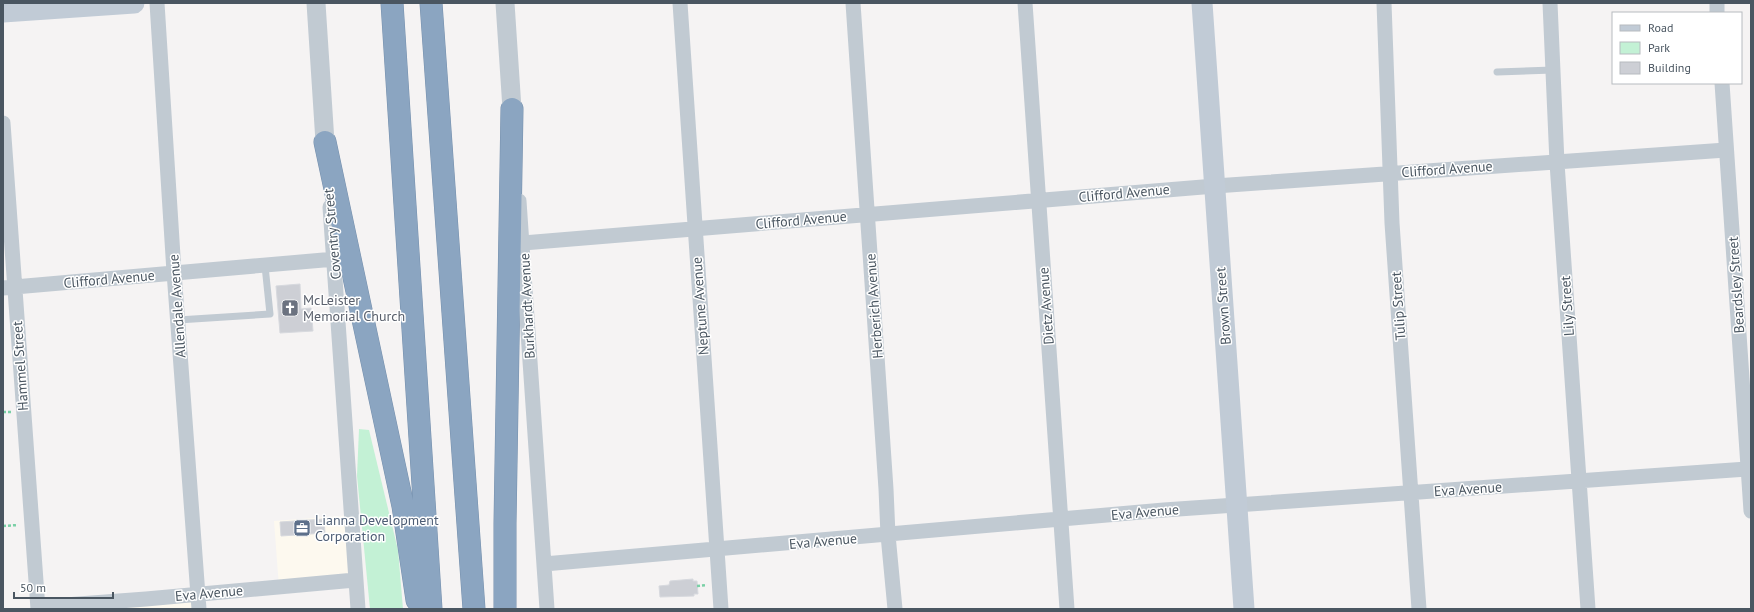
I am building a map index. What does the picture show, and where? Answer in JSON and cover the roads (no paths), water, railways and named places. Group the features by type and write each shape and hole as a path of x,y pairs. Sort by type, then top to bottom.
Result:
{"highway":[{"path":"392,3 432,609"},
{"path":"431,3 474,609"},
{"path":"505,609 505,515 512,109"},
{"path":"325,142 403,506 418,609"}],"main road":[{"path":"3,12 134,3"},
{"name":"Brown Street","path":"1202,3 1244,609"}],"street":[{"name":"Allendale Avenue","path":"157,3 174,272 199,609"},
{"name":"Coventry Street","path":"316,3 325,142 335,259 358,609"},
{"name":"Burkhardt Avenue","path":"505,3 523,243 547,609"},
{"name":"Neptune Avenue","path":"680,3 721,609"},
{"name":"Herberich Avenue","path":"853,3 885,465 888,535 895,609"},
{"name":"Dietz Avenue","path":"1025,3 1040,200 1067,609"},
{"name":"Tulip Street","path":"1384,3 1392,224 1419,609"},
{"name":"Lily Street","path":"1550,3 1558,163 1588,609"},
{"name":"Beardsley Street","path":"1722,84 1726,150 1745,348 1747,469 1751,511"},
{"name":"Hammel Street","path":"3,123 9,288 30,506 38,608"},
{"name":"Clifford Avenue","path":"523,243 1215,186 1726,150"},
{"name":"Clifford Avenue","path":"9,288 174,272 265,266 335,259"},
{"name":"Eva Avenue","path":"544,564 1237,505 1747,469"},
{"name":"Eva Avenue","path":"38,608 355,580"}],"lane":[{"path":"1497,72 1554,70"},
{"path":"178,320 270,314 265,266"}],"place":[{"name":"McLeister Memorial Church","path":"290,308"},
{"name":"Lianna Development Corporation","path":"302,528"}]}
